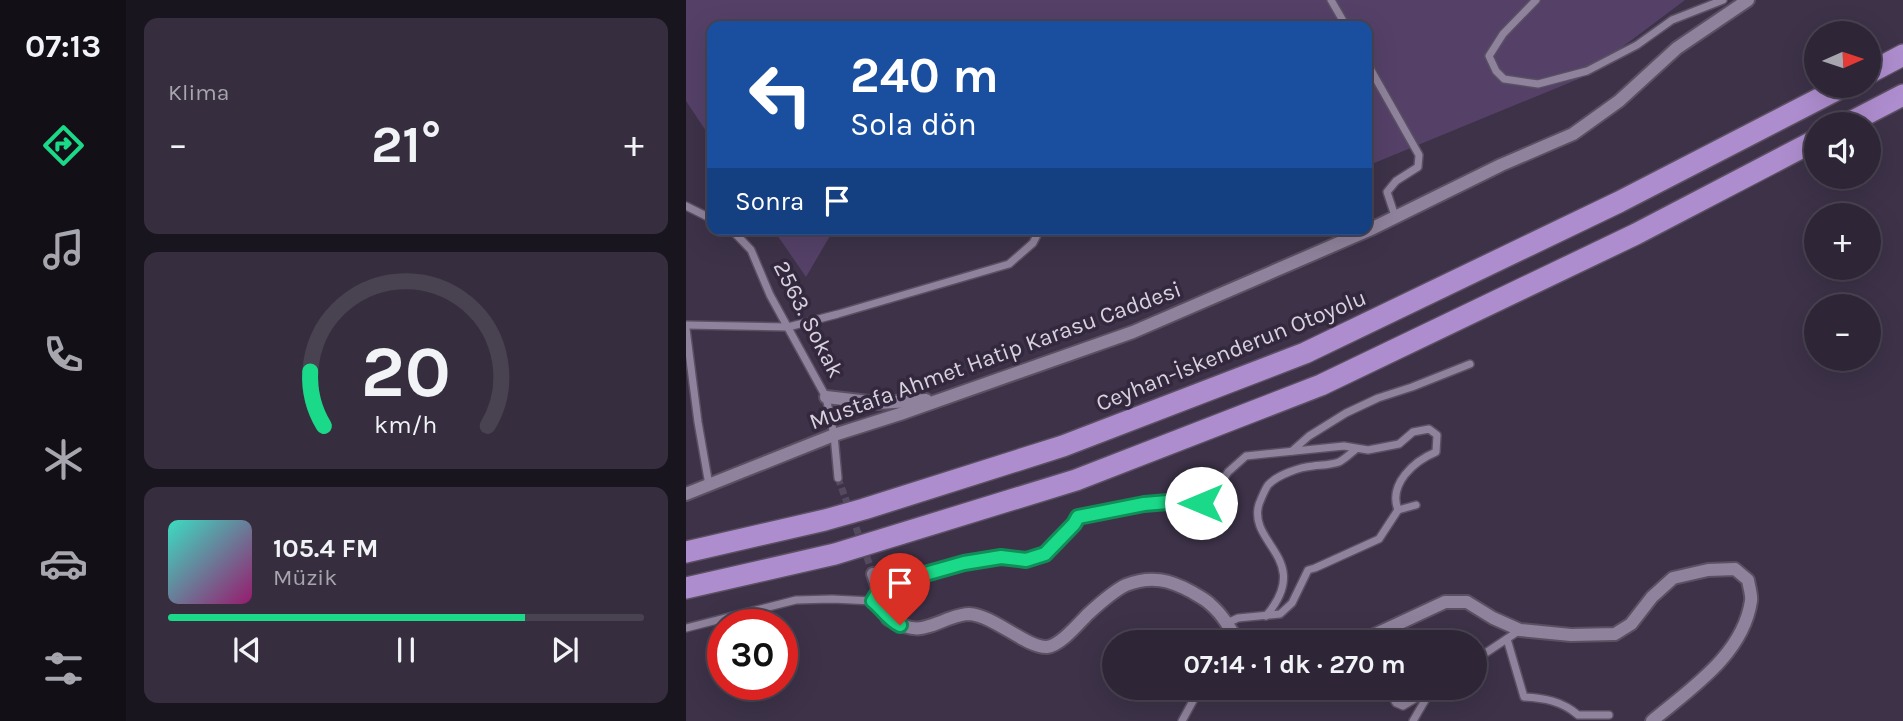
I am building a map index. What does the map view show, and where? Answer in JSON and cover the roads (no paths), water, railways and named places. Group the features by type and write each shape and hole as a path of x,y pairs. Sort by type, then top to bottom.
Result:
{"highway":[{"path":"1881,67 1903,55"},
{"path":"1871,112 1903,96"},
{"name":"Ceyhan-İskenderun Otoyolu","path":"686,552 825,520 1063,446 1305,353 1619,202 1821,98"},
{"path":"686,588 845,551 1076,480 1308,390 1636,234 1804,146"}],"street":[{"path":"1331,0 1343,21"},
{"path":"1536,0 1503,34 1489,56 1496,71 1504,79 1538,84 1587,71 1637,45 1672,20 1723,0"},
{"name":"Mustafa Ahmet Hatip Karasu Caddesi","path":"1372,228 1501,165 1573,134 1619,101 1677,48 1748,0"},
{"path":"1372,72 1419,155 1418,167 1396,181 1387,192 1395,216"},
{"path":"686,206 707,216"},
{"name":"2563. Sokak","path":"737,235 751,250 770,295 825,397 834,435 838,478"},
{"path":"709,485 686,327 788,327 1009,264 1033,243 1037,235"},
{"name":"Mustafa Ahmet Hatip Karasu Caddesi","path":"686,494 834,435 1133,332 1356,235"},
{"path":"1292,452 1309,436 1346,413 1378,398 1470,364"},
{"path":"825,397 878,403 947,398"},
{"path":"686,421 698,422"},
{"path":"686,628 796,600 876,596 911,578 964,563 1001,557 1026,560 1045,554 1078,517 1144,504 1168,502 1185,506 1201,503 1217,490 1228,472 1246,457 1344,446 1367,450 1399,444 1413,432 1429,429 1437,435 1436,452 1410,468 1403,477 1395,502 1398,510"},
{"path":"1265,616 1277,603 1283,584 1282,565 1277,552 1259,526 1258,505 1268,485 1280,476 1309,466 1341,462 1356,449"},
{"path":"1227,623 1238,618 1280,614 1292,603 1308,570 1378,539 1398,510 1416,505"},
{"path":"1385,630 1445,602 1467,602 1520,630 1571,635 1615,634 1631,624 1652,597 1673,578 1708,570 1735,569 1748,580 1752,599 1745,623 1726,656 1652,721"},
{"path":"873,574 876,596 888,619 914,629 928,628 969,614 987,619 1037,645 1048,647 1072,632 1110,596 1126,585 1146,580 1162,580 1175,583 1209,603 1231,630"},
{"path":"1487,652 1520,630"},
{"path":"1507,639 1524,698 1543,698 1569,708 1578,715 1609,715"},
{"path":"1182,721 1193,700"},
{"path":"1394,700 1403,706 1413,700"},
{"path":"1413,721 1425,700"}],"tunnel":[{"path":"838,478 873,574"}]}
